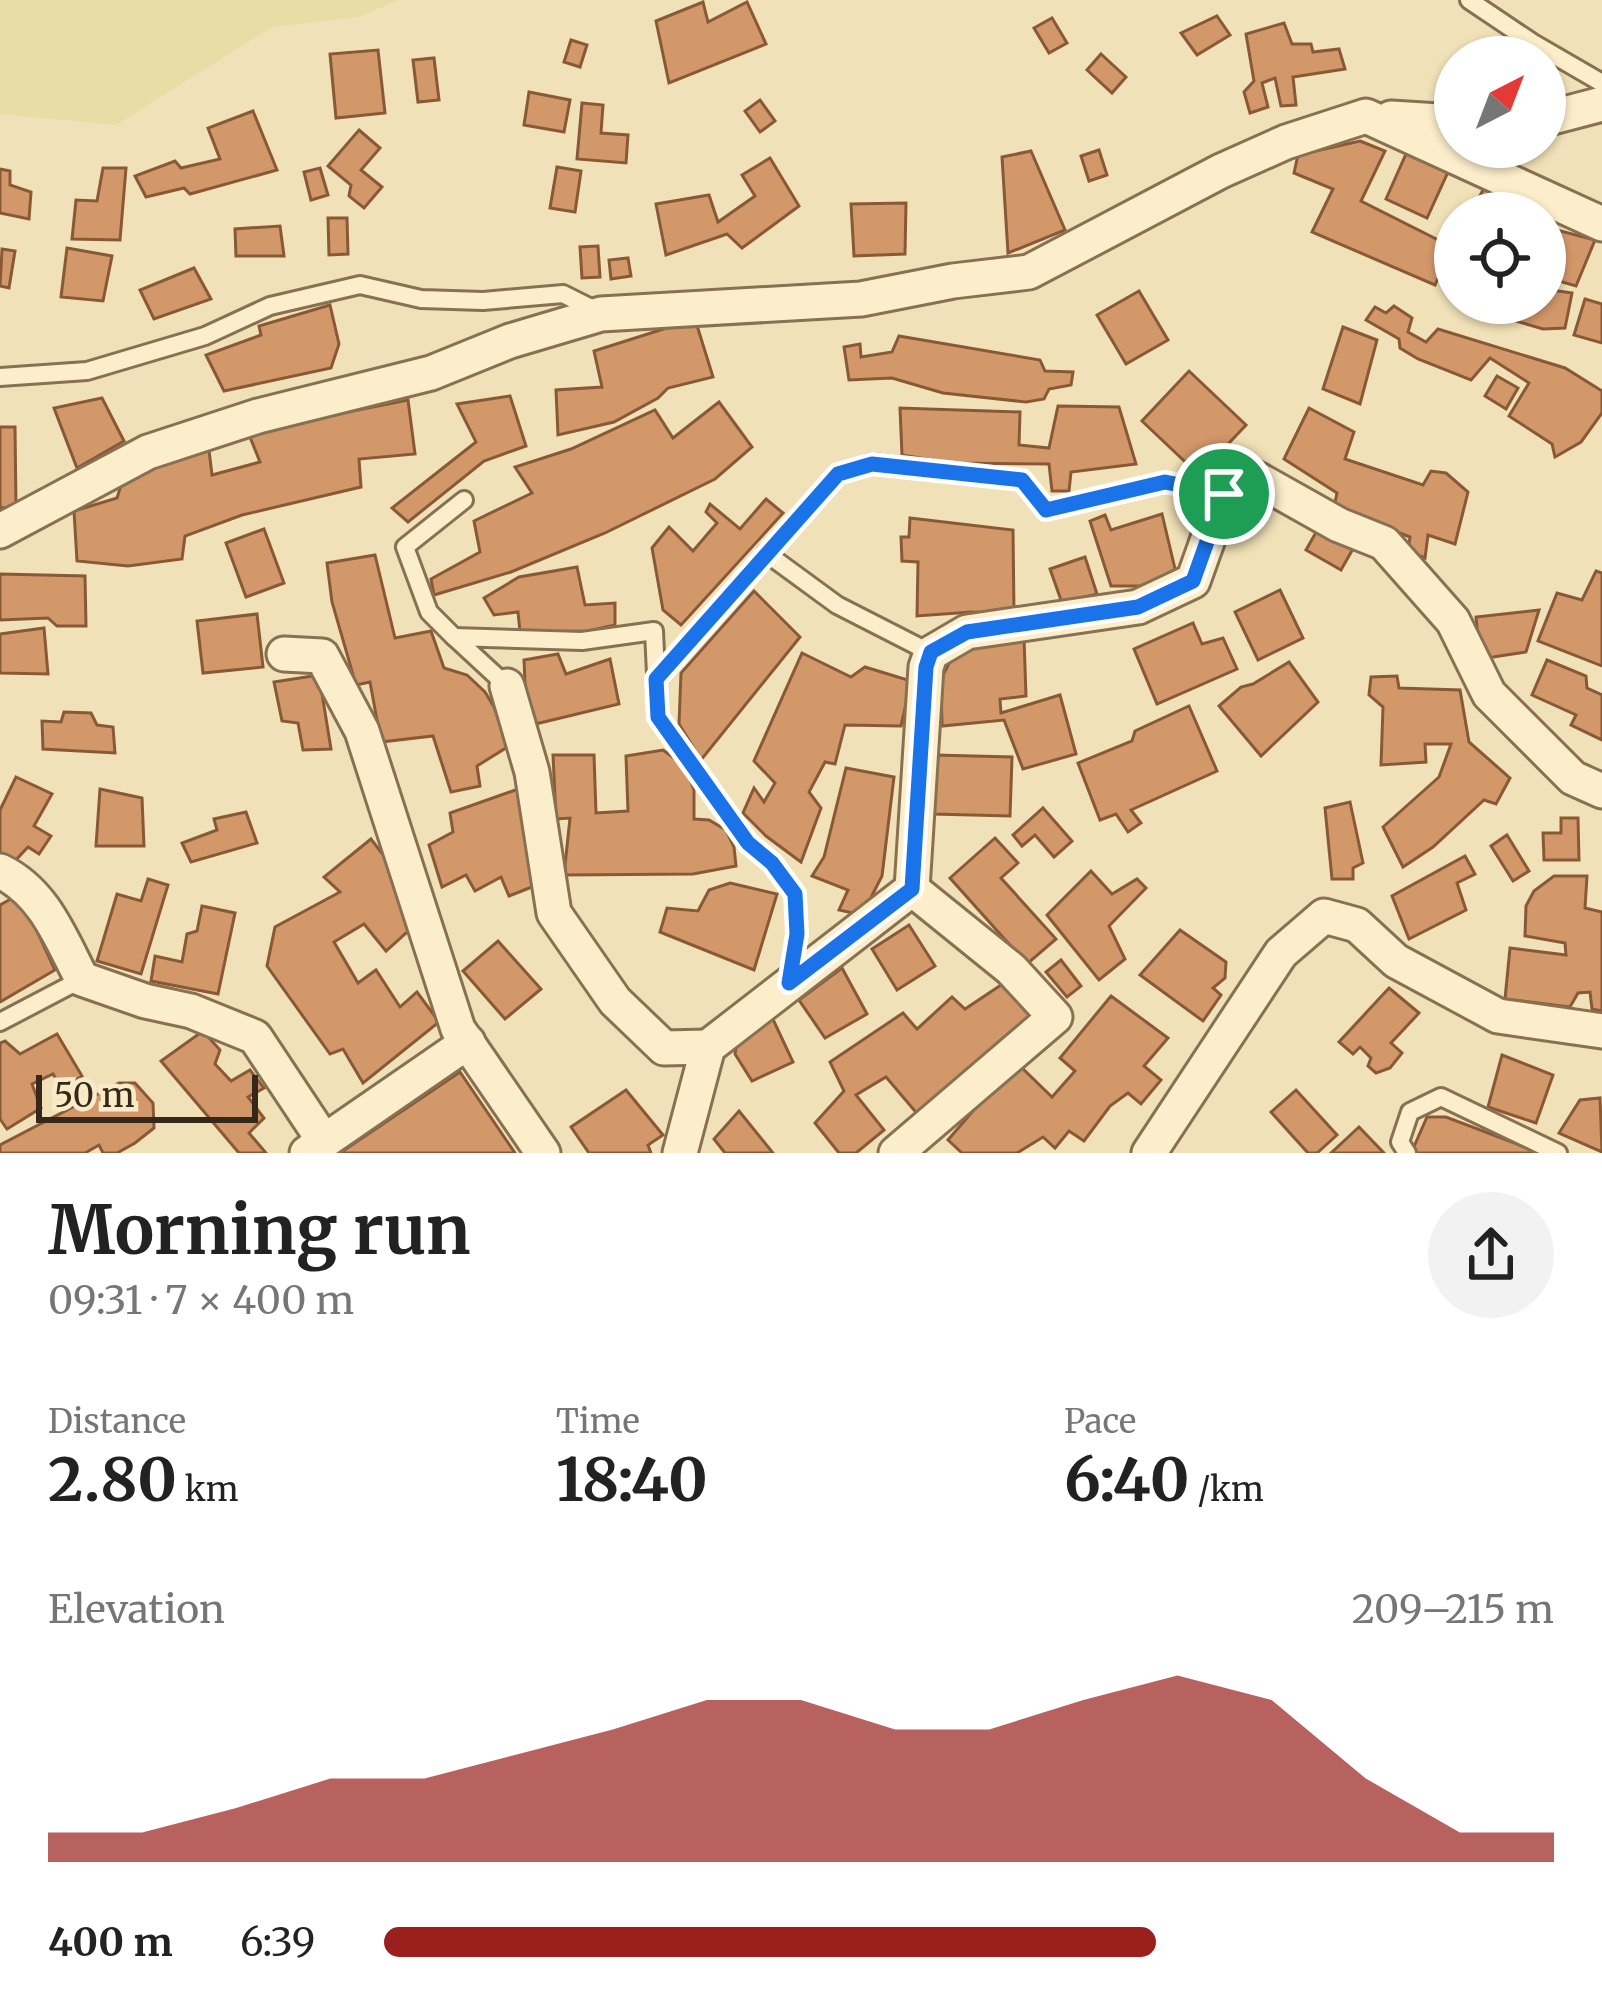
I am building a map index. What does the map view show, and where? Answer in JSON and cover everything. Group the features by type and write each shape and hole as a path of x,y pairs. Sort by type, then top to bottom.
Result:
{"street":[{"path":"1566,113 1602,104"},
{"path":"0,531 148,452 258,416 431,373 510,341 601,314 861,299 1029,272 1286,142 1366,116 1434,121"},
{"path":"1366,116 1602,224"},
{"path":"680,1153 708,1047 912,889 926,667 931,652 967,632 1138,607 1193,581 1224,494 1257,479 1339,525 1384,543 1453,621 1489,694 1573,778 1602,790"},
{"path":"284,653 322,656 362,730 458,1029 543,1153"},
{"path":"507,686 532,772 554,913 615,1001 664,1048 708,1047"},
{"path":"6,881 39,898 82,979 191,1011 255,1037 316,1147 468,1042"},
{"path":"896,1153 1055,1017 1011,969 912,889"},
{"path":"1149,1153 1281,953 1324,916 1357,925 1396,961 1498,1016 1602,1031"}],"lane":[{"path":"1469,0 1602,83"},
{"path":"0,377 107,366 205,336 270,306 360,285 421,298 483,302 563,294 601,314"},
{"path":"656,679 838,474 872,464 1022,480 1046,510 1165,482 1224,494"},
{"path":"464,500 405,547 429,612 507,686"},
{"path":"766,554 837,605 931,652"},
{"path":"454,637 582,640 654,631 658,717 748,843 772,863 795,894 797,934 789,983"},
{"path":"0,1022 82,979"},
{"path":"1406,1153 1400,1142 1410,1112 1441,1097 1558,1153"}],"shaded area":[{"path":"0,0 399,0 358,17 272,27 116,125 0,114"}],"building":[{"path":"703,2 708,22 747,2 766,44 669,83 656,21"},
{"path":"1217,16 1230,35 1197,55 1181,33"},
{"path":"1052,18 1067,43 1049,53 1034,28"},
{"path":"1284,23 1292,44 1311,44 1313,52 1339,49 1345,69 1293,77 1296,105 1281,106 1275,78 1262,83 1268,107 1250,113 1244,92 1254,81 1246,34"},
{"path":"571,40 587,45 580,67 564,62"},
{"path":"378,50 385,113 336,118 330,54"},
{"path":"1101,54 1126,77 1112,93 1087,70"},
{"path":"434,58 439,100 418,102 413,60"},
{"path":"529,92 570,100 564,132 524,125"},
{"path":"760,100 775,121 760,132 745,111"},
{"path":"582,103 603,105 601,133 628,135 626,163 577,159"},
{"path":"253,111 277,170 190,194 184,188 146,197 135,176 175,161 181,168 220,159 208,128"},
{"path":"359,130 380,148 361,170 382,187 364,208 349,196 351,185 328,166"},
{"path":"1360,141 1385,151 1361,201 1434,238 1434,285 1312,232 1333,189 1294,173 1298,155"},
{"path":"1099,150 1107,175 1089,181 1081,156"},
{"path":"1031,151 1065,230 1008,253 1002,157"},
{"path":"1406,154 1448,172 1439,192 1434,192 1427,218 1386,199"},
{"path":"770,158 799,206 742,248 727,234 666,255 656,204 709,195 718,222 755,196 742,175"},
{"path":"557,167 581,171 575,212 550,208"},
{"path":"103,168 126,168 120,240 72,239 76,200 97,201"},
{"path":"320,168 328,195 311,200 304,172"},
{"path":"0,169 10,171 10,185 31,192 29,219 0,213"},
{"path":"906,203 905,254 854,256 851,204"},
{"path":"328,218 347,218 348,254 329,255"},
{"path":"280,226 284,256 236,256 235,229"},
{"path":"1566,232 1595,240 1576,286 1566,283"},
{"path":"598,246 600,277 582,278 580,247"},
{"path":"67,248 112,256 103,301 61,297"},
{"path":"2,249 15,251 9,288 0,286"},
{"path":"628,258 631,276 611,279 609,260"},
{"path":"194,268 211,299 154,319 140,290"},
{"path":"1139,291 1168,340 1126,364 1097,315"},
{"path":"1566,292 1572,293 1566,323"},
{"path":"1585,299 1602,304 1602,343 1574,335"},
{"path":"330,305 339,344 331,368 224,391 206,355 261,335 259,326"},
{"path":"1394,306 1412,318 1408,332 1426,342 1438,329 1565,368 1602,391 1602,413 1581,442 1555,457 1552,444 1509,416 1529,383 1490,358 1471,380 1418,359 1400,348 1399,339 1366,320 1375,307 1386,313"},
{"path":"695,319 713,377 668,388 614,422 558,435 556,390 602,387 594,351"},
{"path":"1526,324 1566,324 1565,328"},
{"path":"1343,327 1377,340 1360,404 1323,389"},
{"path":"899,336 1040,360 1045,371 1073,372 1071,385 1049,389 1044,399 1026,402 943,393 892,378 849,380 844,347 860,344 861,357 892,352"},
{"path":"1189,371 1246,425 1199,475 1142,421"},
{"path":"1497,376 1518,388 1506,409 1485,396"},
{"path":"510,396 526,446 484,461 408,522 392,508 476,442 457,404"},
{"path":"102,398 124,441 77,468 54,408"},
{"path":"408,400 415,454 359,459 361,487 242,515 185,536 182,559 128,566 77,561 74,511 117,498 123,479 208,442 212,475 260,462 248,432"},
{"path":"719,402 752,447 715,479 511,572 434,595 431,579 480,552 474,521 532,493 515,467 571,449 655,410 673,438"},
{"path":"1058,406 1119,407 1136,464 1071,472 1069,491 1052,491 1049,464 950,463 902,455 900,408 1020,412 1019,445 1049,448"},
{"path":"1309,408 1354,432 1345,459 1423,485 1431,471 1446,473 1468,492 1455,544 1428,535 1425,558 1408,551 1410,537 1334,507 1337,493 1284,459"},
{"path":"0,427 15,427 16,507 0,508"},
{"path":"766,499 783,513 681,625 663,610 652,548 669,527 693,551 717,523 706,512 710,504 740,529"},
{"path":"1162,514 1176,573 1140,586 1111,586 1090,521 1105,515 1111,530"},
{"path":"910,518 1013,530 1014,614 917,616 918,562 902,561 901,537 909,537"},
{"path":"1319,527 1354,547 1341,570 1306,550"},
{"path":"264,529 284,583 246,597 226,543"},
{"path":"375,555 395,638 431,631 444,668 467,675 494,707 509,746 477,766 480,786 451,792 433,736 381,742 370,682 356,685 332,602 327,563"},
{"path":"1085,557 1097,594 1062,603 1050,569"},
{"path":"577,567 585,605 615,603 615,625 588,631 520,632 518,612 494,615 484,598 519,577"},
{"path":"1596,571 1602,573 1602,666 1538,641 1557,593 1582,600"},
{"path":"0,574 85,576 86,626 57,626 48,618 0,620"},
{"path":"1280,590 1303,638 1258,660 1235,612"},
{"path":"754,591 800,637 701,760 679,724 681,673"},
{"path":"1539,610 1526,652 1480,659 1476,617"},
{"path":"257,614 263,667 203,673 197,621"},
{"path":"1193,623 1202,644 1223,638 1237,669 1157,704 1134,649"},
{"path":"44,628 48,674 0,673 0,634"},
{"path":"1024,638 1026,696 1000,699 1001,713 1060,695 1076,754 1023,769 1004,720 942,726 941,679 954,654 988,639"},
{"path":"802,653 851,677 865,667 911,681 901,726 845,725 835,764 825,762 809,792 821,808 801,862 743,813 754,788 764,802 775,783 754,761"},
{"path":"558,654 566,674 610,659 619,704 527,726 524,660"},
{"path":"1547,660 1586,676 1587,688 1602,695 1602,740 1571,725 1576,715 1532,695"},
{"path":"1289,662 1318,702 1261,756 1219,706 1241,687"},
{"path":"319,675 331,749 303,750 298,723 282,721 274,682"},
{"path":"1397,676 1399,688 1460,690 1469,742 1510,778 1496,804 1484,800 1433,847 1403,867 1383,827 1439,777 1451,744 1425,744 1426,762 1381,765 1383,707 1369,695 1371,677"},
{"path":"1189,706 1217,771 1131,810 1141,823 1128,832 1116,814 1100,820 1078,763 1132,741 1135,731"},
{"path":"64,712 91,713 97,725 113,727 115,753 43,749 42,721 61,722"},
{"path":"663,750 685,766 694,790 694,819 709,820 726,830 736,866 693,874 564,875 570,818 556,819 553,755 594,755 596,813 628,811 626,756"},
{"path":"934,755 1012,757 1010,816 933,814"},
{"path":"846,768 894,777 882,876 862,915 839,910 848,890 812,876 824,857"},
{"path":"16,777 52,794 34,826 51,836 39,854 28,847 12,864 0,857 0,810"},
{"path":"521,788 537,885 509,896 501,877 475,891 466,875 442,887 429,845 453,832 450,813"},
{"path":"100,789 142,798 144,846 96,846"},
{"path":"1350,802 1363,863 1353,868 1353,879 1332,879 1325,808"},
{"path":"1043,808 1072,841 1054,857 1035,835 1022,846 1013,835"},
{"path":"246,812 257,843 191,862 182,843 217,830 214,819"},
{"path":"1561,818 1578,818 1579,860 1544,860 1543,833 1561,833"},
{"path":"1507,835 1529,871 1513,881 1491,846"},
{"path":"995,838 1018,863 1001,878 1056,939 1027,964 950,878"},
{"path":"371,839 400,877 416,924 386,951 364,924 334,942 358,983 376,970 400,1007 417,992 439,1022 363,1083 343,1049 330,1054 267,966 275,927 340,892 324,877"},
{"path":"1465,856 1475,874 1457,883 1466,910 1409,939 1392,896"},
{"path":"1091,871 1112,894 1137,879 1146,888 1109,926 1125,959 1099,980 1047,915"},
{"path":"1554,876 1587,876 1585,908 1602,912 1602,1011 1592,1009 1590,992 1578,993 1570,1007 1505,999 1510,948 1566,955 1565,943 1525,936 1526,906 1534,891"},
{"path":"148,879 168,885 141,974 97,961 117,894 141,901"},
{"path":"730,883 777,894 754,970 660,932 667,908 698,911 709,890"},
{"path":"11,899 26,907 55,970 0,1002 0,905"},
{"path":"202,906 235,913 218,994 151,981 155,956 182,962 187,934 197,931"},
{"path":"909,925 935,966 897,990 872,949"},
{"path":"1180,930 1226,962 1225,978 1213,988 1221,995 1203,1021 1140,975"},
{"path":"498,941 541,989 505,1019 463,971"},
{"path":"1061,960 1081,986 1067,997 1046,972"},
{"path":"842,968 867,1014 825,1038 799,1000"},
{"path":"1007,981 1038,1015 956,1079 920,1117 886,1077 856,1095 884,1130 856,1153 839,1153 815,1123 844,1091 830,1062 903,1013 917,1029 952,997 965,1009"},
{"path":"1389,988 1419,1013 1391,1043 1402,1053 1390,1068 1376,1073 1368,1066 1371,1058 1360,1047 1353,1054 1339,1042"},
{"path":"1111,996 1168,1038 1144,1066 1161,1080 1141,1104 1128,1093 1110,1106 1084,1141 1069,1131 1055,1148 1043,1137 1017,1153 962,1153 948,1140 991,1090 1022,1068 1052,1097 1075,1071 1060,1058"},
{"path":"771,1015 793,1062 752,1081 735,1054 738,1037"},
{"path":"203,1031 220,1050 215,1064 231,1081 250,1070 264,1088 248,1097 264,1118 249,1133 266,1153 239,1153 161,1061"},
{"path":"57,1034 82,1076 62,1089 53,1074 32,1084 41,1108 7,1129 0,1119 0,1043 5,1041 20,1054"},
{"path":"1502,1055 1553,1075 1536,1123 1488,1107"},
{"path":"460,1072 515,1153 340,1153"},
{"path":"119,1083 135,1083 153,1103 154,1128 135,1143 117,1153 103,1153 99,1145 85,1153 0,1153 0,1145"},
{"path":"626,1090 663,1135 648,1145 651,1153 589,1153 571,1127"},
{"path":"1296,1090 1337,1135 1317,1153 1308,1153 1271,1112"},
{"path":"1600,1098 1602,1152 1559,1133 1580,1100"},
{"path":"739,1111 773,1153 725,1153 714,1139"},
{"path":"1427,1117 1446,1117 1541,1153 1417,1153 1413,1149"},
{"path":"1359,1127 1384,1153 1331,1153"}],"route":[{"path":"872,464 1022,480 1046,510 1165,482 1224,494 1193,581 1138,607 967,632 931,652 926,667 912,889 789,983 797,934 795,894 772,863 748,843 658,717 656,679 713,612 838,474 872,464"}]}
